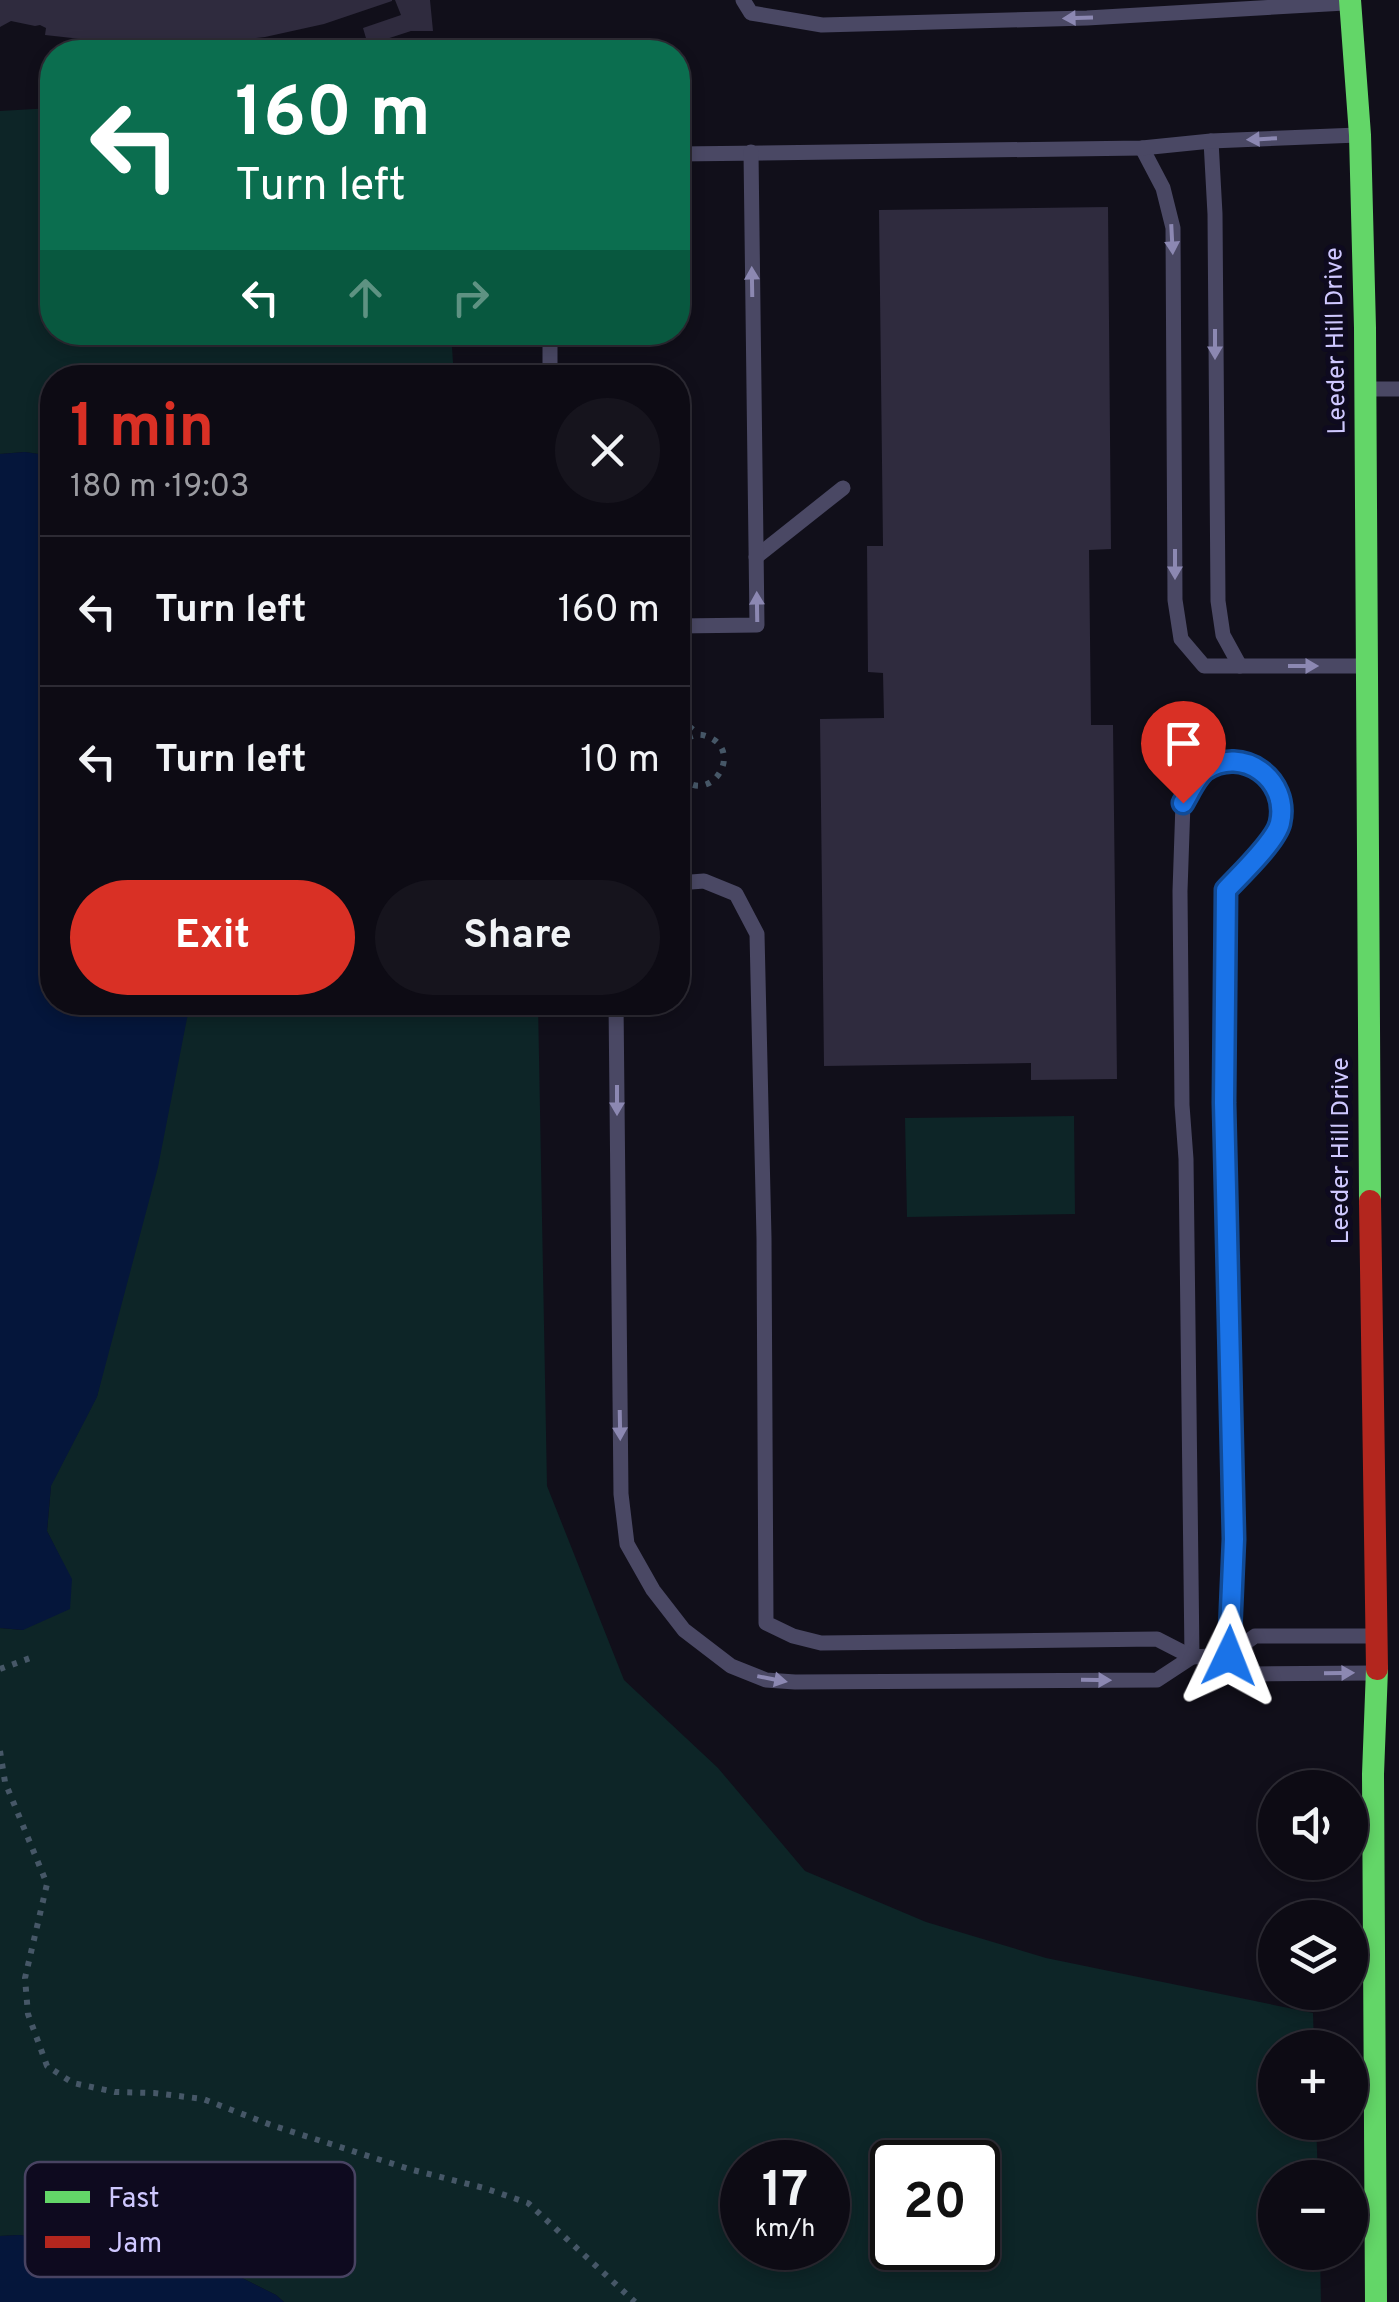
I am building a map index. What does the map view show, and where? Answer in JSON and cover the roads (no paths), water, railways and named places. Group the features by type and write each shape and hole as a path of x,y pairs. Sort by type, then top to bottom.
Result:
{"street":[{"name":"Leeder Hill Drive","path":"1350,1 1360,135 1377,1050 1381,2168 1376,2302"}],"lane":[{"path":"747,6 822,25 1087,18 1350,1"},
{"path":"690,154 1142,148 1360,135"},
{"path":"1211,141 1218,602 1224,635 1240,666"},
{"path":"1142,148 1163,188 1173,228 1175,600 1182,639 1204,666 1367,666"},
{"path":"690,626 757,625 750,152"},
{"path":"1366,389 1399,389"},
{"path":"756,557 843,488"},
{"path":"1192,1657 1186,1159 1182,1105 1182,820 1183,803 1203,771 1230,760 1262,770 1279,791 1280,824 1257,858 1226,890 1224,1103 1234,1539 1229,1656"},
{"path":"690,882 704,881 736,894 756,934 764,1219 766,1622 820,1644 1157,1639 1192,1657 1229,1656 1255,1636 1378,1636"},
{"path":"616,1015 621,1494 627,1544 653,1590 684,1630 732,1666 766,1680 796,1682 1157,1680 1192,1657"},
{"path":"1229,1656 1254,1674 1377,1673"}],"water":[{"path":"0,454 40,454 40,1015 188,1015 158,1167 97,1397 51,1486 47,1531 72,1579 70,1609 23,1630 0,1628"},
{"path":"0,2236 25,2236 25,2277 240,2277 284,2302 0,2302"}]}
